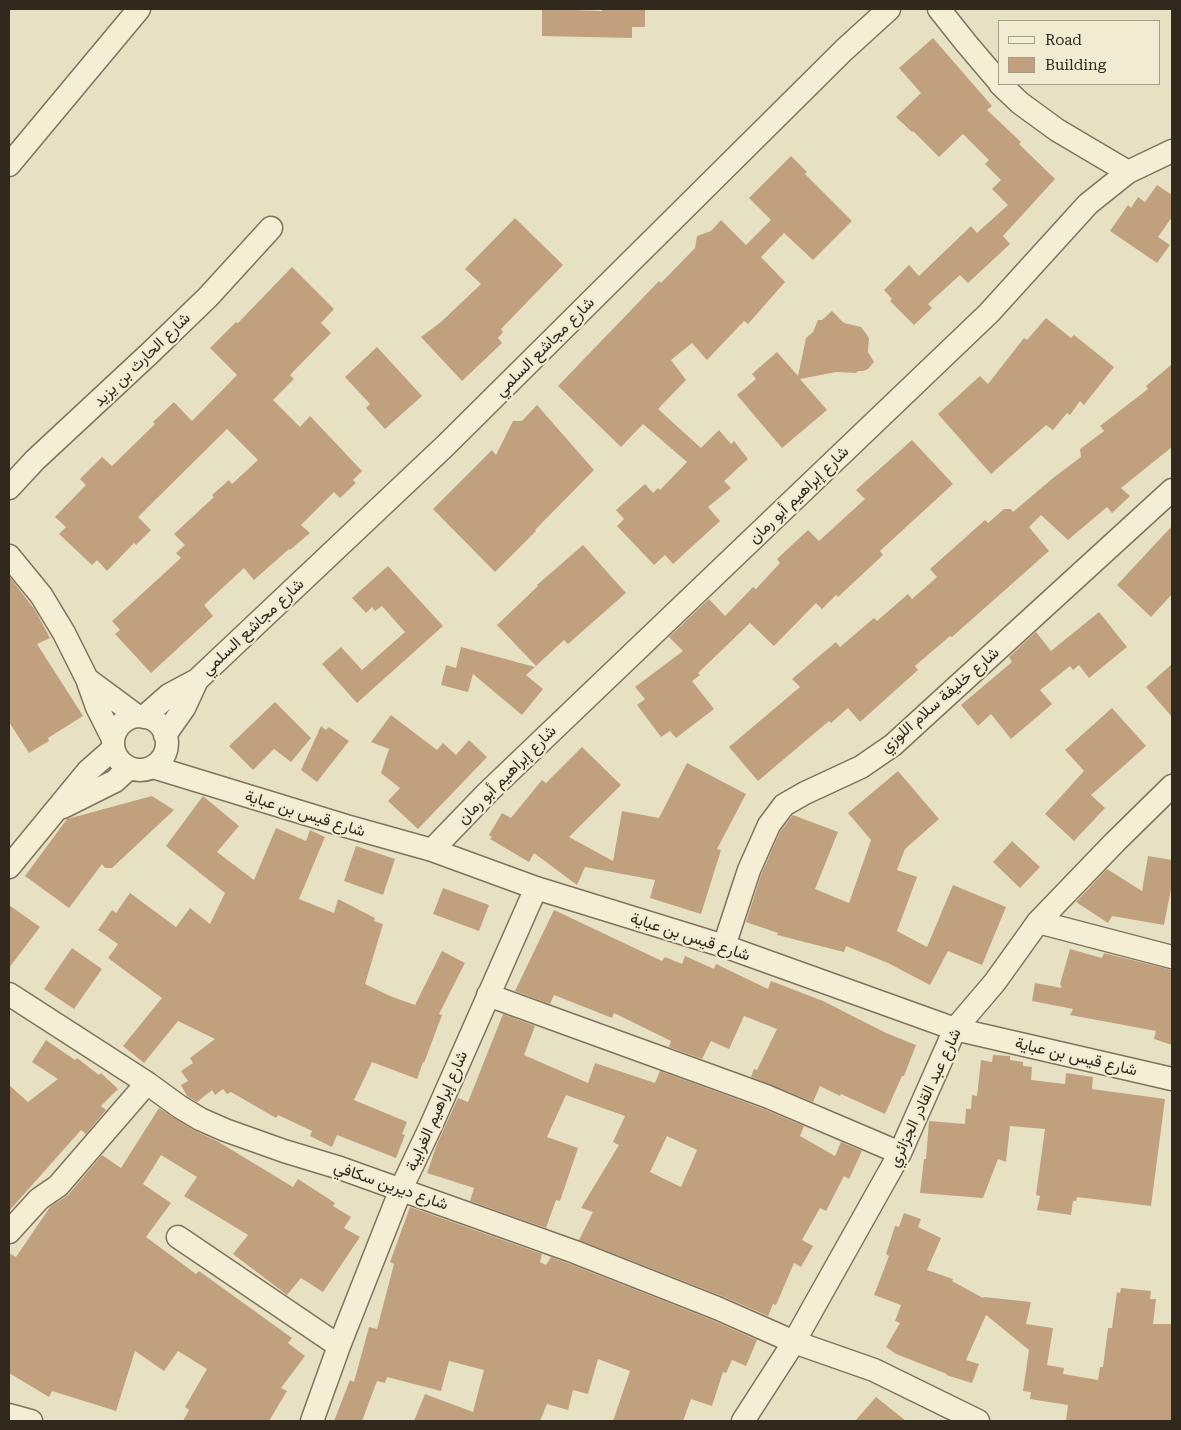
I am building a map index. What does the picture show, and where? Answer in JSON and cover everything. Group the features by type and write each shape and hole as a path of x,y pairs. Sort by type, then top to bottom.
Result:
{"street":[{"path":"9,165 140,9"},
{"name":"شارع مجاشع السلمي","path":"141,717 169,695 197,680 445,446 844,50 889,9"},
{"path":"939,9 998,81"},
{"path":"1002,85 1020,103 1058,130 1128,172"},
{"name":"شارع إبراهيم أبو رمان","path":"432,850 488,792 989,313 1088,204 1128,172 1172,151"},
{"name":"شارع الحارث بن يزيد","path":"9,488 35,460 150,354 202,303 271,228"},
{"name":"شارع خليفة سلام اللوزي","path":"724,946 749,870 769,825 784,805 860,766 893,745 1172,490"},
{"path":"9,556 41,595 64,633 87,679 118,761 129,768 141,770 153,767 163,758 166,740 158,723 141,717 87,679"},
{"name":"شارع مجاشع السلمي","path":"166,740 197,680"},
{"path":"9,867 88,770 113,744 116,730 121,723 129,719 141,717"},
{"name":"شارع قيس بن عباية","path":"166,740 210,785"},
{"name":"شارع قيس بن عباية","path":"153,767 346,826 432,850 536,888 724,946 955,1029 1172,1079"},
{"path":"56,811 115,781 129,768"},
{"name":"شارع عبد القادر الجزائري","path":"744,1421 794,1342 900,1153 955,1029 995,982 1038,922 1172,786"},
{"name":"شارع إبراهيم الغرايبة","path":"312,1421 339,1346 401,1189 536,888"},
{"path":"1038,922 1172,957"},
{"name":"شارع ديرين سكافي","path":"9,994 200,1119 284,1151 401,1189 574,1252 717,1308 794,1342 874,1370 978,1421"},
{"path":"488,995 766,1096 900,1153"},
{"path":"9,1232 39,1199 58,1186 147,1083"},
{"path":"178,1237 339,1346"},
{"path":"9,1415 31,1421"}],"building":[{"path":"542,9 602,11 602,9 645,9 645,27 632,27 632,38 542,36"},
{"path":"933,38 992,106 987,110 1021,142 1019,144 1055,179 1003,236 1010,244 968,283 960,275 928,304 932,308 914,325 890,301 892,299 884,290 909,265 919,276 971,226 977,233 1008,205 992,189 1001,180 985,164 989,160 963,134 939,157 896,117 921,93 899,68"},
{"path":"791,156 807,172 805,174 852,221 813,260 784,233 761,257 785,282 748,324 744,321 707,360 692,343 671,360 686,380 658,409 701,448 719,430 731,444 734,441 748,459 724,481 731,488 708,507 720,521 673,564 665,555 654,565 617,526 624,519 616,510 645,484 653,493 658,488 660,490 687,462 643,424 621,447 558,386 659,281 661,283 695,248 697,236 711,231 721,220 746,245 771,220 749,198"},
{"path":"1157,185 1172,195 1172,217 1158,237 1170,245 1157,263 1110,231 1128,205 1131,208 1138,197 1145,202"},
{"path":"515,218 563,265 501,329 503,332 498,338 502,343 462,381 421,337 441,322 481,284 465,269"},
{"path":"292,267 334,309 321,323 331,333 290,375 294,379 273,400 300,427 310,416 362,471 353,480 356,483 340,498 334,492 301,525 310,533 290,550 254,580 244,568 204,605 213,616 151,673 115,634 120,630 112,621 181,558 176,553 185,545 174,534 214,497 212,495 229,480 232,484 258,460 227,429 138,517 151,530 136,545 134,543 107,571 97,560 92,565 59,534 66,527 55,517 86,485 80,479 102,457 112,466 155,424 153,422 174,402 192,421 237,375 210,348 236,322 238,323"},
{"path":"832,311 844,323 861,327 869,338 868,352 874,362 868,369 856,373 836,372 800,379 827,410 782,448 737,395 756,379 752,374 777,352 798,376 806,338 813,332 818,320 822,320"},
{"path":"1046,318 1071,338 1074,335 1114,367 1084,405 1080,401 1070,415 1067,413 1053,430 1046,425 991,474 938,414 980,376 988,384 1024,338 1027,340"},
{"path":"377,347 422,396 385,429 366,408 370,404 345,377"},
{"path":"1172,364 1172,447 1121,488 1130,496 1112,513 1107,507 1068,540 1041,515 1029,527 1049,551 952,637 950,636 915,666 918,670 860,722 848,708 831,723 829,721 758,781 729,747 800,687 792,679 836,642 840,647 874,618 877,621 908,594 912,599 937,577 930,569 985,520 988,523 1004,509 1011,509 1013,512 1081,457 1080,449 1104,431 1100,426 1148,389 1146,386"},
{"path":"537,405 594,470 495,572 433,509 492,450 496,455 513,421 522,421"},
{"path":"912,440 953,484 880,551 883,555 838,597 836,595 822,609 816,603 774,646 750,623 692,681 714,709 676,738 670,731 661,737 637,705 645,699 635,687 683,651 669,637 709,599 725,616 753,587 756,589 780,563 777,559 808,530 819,541 865,499 856,490"},
{"path":"1172,526 1172,594 1151,617 1117,585"},
{"path":"583,545 626,593 568,644 564,640 536,666 497,625 537,585"},
{"path":"388,566 443,626 357,703 322,664 341,647 362,670 405,632 382,606 375,611 372,607 366,613 352,598"},
{"path":"9,576 35,610 50,638 37,644 83,716 48,738 49,741 29,753 9,722"},
{"path":"1099,612 1127,647 1089,678 1079,665 1073,670 1070,666 1040,690 1052,704 1011,739 991,714 978,726 961,705 1012,662 1009,657 1036,632 1051,651"},
{"path":"461,647 535,667 526,675 543,689 522,715 473,674 468,692 441,685 446,665 456,668"},
{"path":"1172,664 1172,717 1146,687"},
{"path":"275,702 311,738 291,762 274,749 253,770 229,746"},
{"path":"1112,708 1146,746 1091,795 1105,808 1074,841 1045,814 1084,771 1065,750"},
{"path":"391,715 437,750 443,743 456,755 469,740 487,757 418,829 388,801 400,788 381,773 389,749 371,742"},
{"path":"321,726 326,730 329,727 349,741 317,782 301,770"},
{"path":"582,747 621,785 569,837 613,861 622,811 659,818 687,763 746,794 717,849 721,850 701,914 650,898 655,880 585,867 577,885 534,853 529,862 490,839 492,837 489,835 502,813 511,818 542,780 546,783"},
{"path":"898,771 939,819 905,849 897,870 917,877 897,931 927,947 953,885 1006,907 982,965 948,951 930,985 888,963 846,946 844,952 777,935 778,933 746,922 761,875 780,832 793,815 838,832 815,889 849,903 871,840 848,813"},
{"path":"152,796 174,810 112,868 105,868 102,864 69,908 25,876 67,819"},
{"path":"203,796 239,826 217,852 254,880 276,828 306,841 310,830 325,837 299,899 334,913 338,899 375,918 374,921 383,924 365,984 415,1005 442,951 465,963 439,1014 442,1015 417,1079 372,1062 354,1100 407,1122 402,1134 405,1135 396,1158 337,1135 332,1147 310,1136 312,1131 278,1115 276,1118 231,1092 227,1094 223,1089 215,1095 212,1090 197,1102 187,1096 181,1085 188,1081 181,1071 193,1063 190,1058 215,1039 178,1021 144,1063 123,1046 162,998 108,958 118,944 98,930 112,910 116,913 130,893 176,927 190,908 210,924 225,893 166,846"},
{"path":"1012,841 1040,867 1020,888 993,862"},
{"path":"356,846 395,859 383,895 344,881"},
{"path":"1148,856 1172,860 1172,884 1164,925 1112,916 1108,923 1076,902 1107,869 1142,891"},
{"path":"443,888 489,905 479,931 433,914"},
{"path":"9,905 40,927 9,968"},
{"path":"554,910 662,961 665,957 682,964 685,956 714,969 716,964 768,989 771,981 823,1001 886,1033 916,1045 904,1076 902,1076 885,1114 820,1086 813,1102 751,1077 754,1069 757,1070 777,1029 744,1016 729,1049 711,1041 702,1059 669,1047 671,1041 614,1013 612,1018 554,995 550,1004 515,991"},
{"path":"72,948 102,969 74,1009 44,989"},
{"path":"1070,949 1102,958 1104,953 1172,970 1172,1045 1154,1039 1156,1031 1070,1015 1073,1009 1032,1001 1035,983 1062,988 1060,984"},
{"path":"503,1014 535,1026 524,1055 588,1083 595,1063 655,1083 660,1071 804,1126 800,1136 835,1156 841,1142 862,1151 849,1179 844,1176 826,1211 820,1208 802,1240 813,1246 801,1267 794,1263 776,1305 773,1304 768,1316 579,1240 593,1212 581,1208 619,1145 613,1142 625,1116 566,1095 547,1137 578,1148 560,1201 556,1200 546,1228 470,1201 474,1188 427,1173 437,1144 458,1098 468,1102","holes":["667,1136 697,1150 681,1187 650,1172"]},
{"path":"46,1040 75,1060 77,1058 99,1075 101,1073 118,1089 101,1106 106,1110 86,1134 81,1130 9,1211 9,1085 28,1102 58,1079 32,1062"},
{"path":"993,1055 1010,1056 1010,1060 1023,1062 1023,1066 1032,1067 1031,1080 1065,1084 1066,1073 1093,1077 1092,1089 1165,1099 1151,1206 1077,1197 1076,1201 1073,1201 1071,1215 1037,1210 1040,1196 1036,1195 1045,1129 1010,1126 1006,1162 998,1159 983,1198 920,1193 924,1159 926,1159 929,1121 965,1124 966,1109 971,1109 972,1095 977,1096 981,1060 992,1062"},
{"path":"159,1108 193,1130 217,1141 293,1187 298,1179 335,1203 333,1206 351,1217 344,1228 360,1237 323,1292 301,1278 287,1295 233,1254 248,1235 184,1196 197,1177 161,1155 143,1184 171,1203 146,1237 196,1274 199,1271 292,1338 288,1343 305,1356 281,1388 287,1391 269,1421 183,1421 189,1410 185,1407 207,1369 178,1351 164,1371 135,1351 116,1411 52,1391 49,1397 9,1373 9,1253 16,1257 50,1207 68,1195 102,1155 121,1168"},
{"path":"410,1207 542,1254 540,1262 546,1265 551,1257 712,1320 757,1340 746,1366 732,1360 726,1373 723,1372 712,1406 691,1399 683,1421 613,1421 630,1371 598,1359 588,1394 573,1390 568,1410 547,1404 540,1421 414,1421 425,1394 473,1412 484,1370 449,1361 441,1391 387,1377 385,1383 377,1381 362,1421 334,1421 350,1380 354,1382 369,1327 377,1329 394,1264 390,1262"},
{"path":"904,1213 921,1219 918,1227 941,1238 927,1270 953,1279 952,1281 983,1298 1031,1302 1026,1324 1053,1328 1047,1365 1064,1368 1063,1374 1098,1380 1100,1367 1103,1367 1108,1328 1112,1328 1117,1292 1120,1293 1121,1288 1151,1291 1150,1299 1156,1299 1153,1324 1172,1324 1172,1421 1066,1421 1068,1405 1030,1399 1031,1392 1023,1391 1029,1350 986,1315 966,1360 979,1364 972,1383 946,1375 896,1354 886,1347 900,1323 895,1321 901,1305 874,1295 889,1256 886,1254 895,1226 899,1227"},
{"path":"876,1397 906,1421 855,1421"}]}
